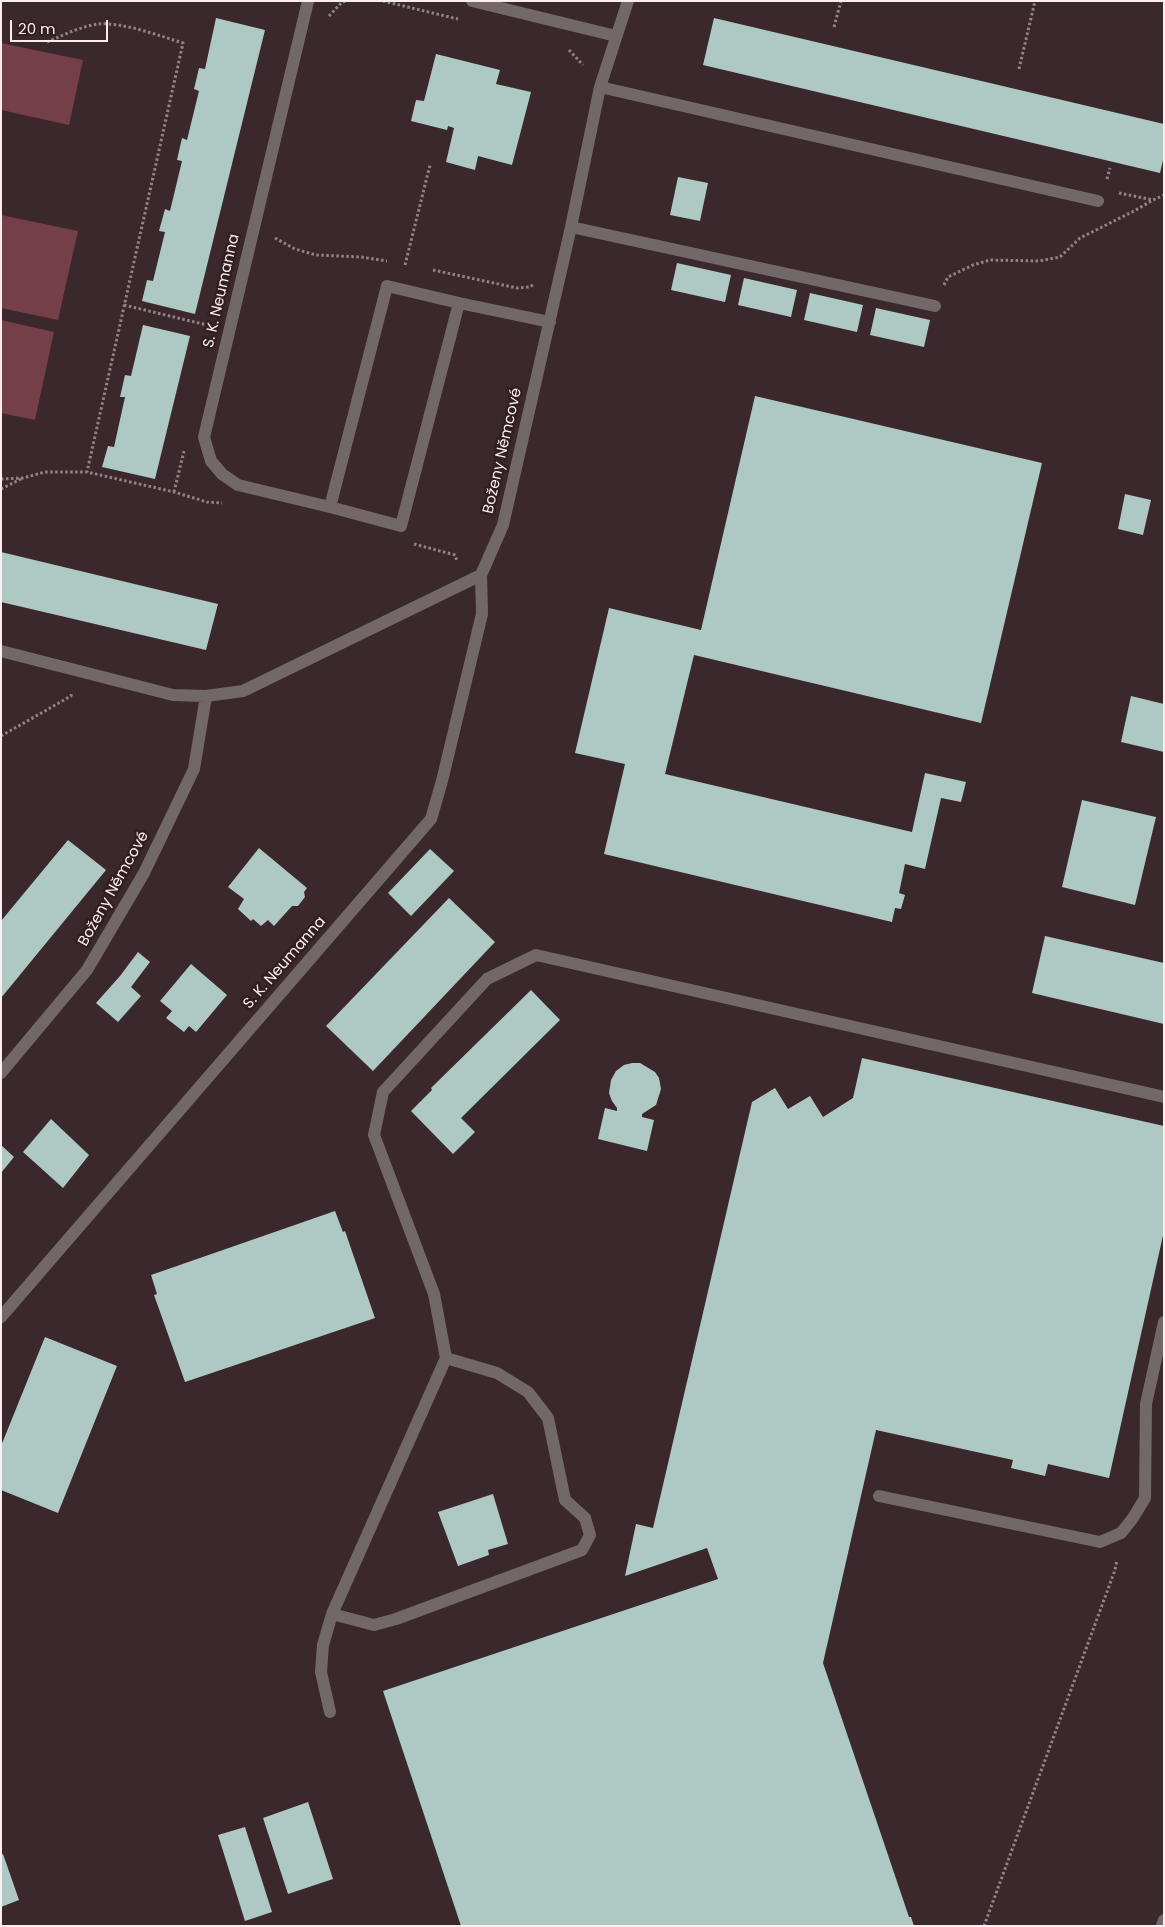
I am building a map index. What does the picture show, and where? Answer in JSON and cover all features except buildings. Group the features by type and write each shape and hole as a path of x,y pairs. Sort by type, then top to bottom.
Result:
{"street":[{"name":"S. K. Neumanna","path":"308,1 204,437 211,461 222,474 238,485 401,526 460,303"},
{"path":"472,1 616,36"},
{"name":"Boženy Němcové","path":"481,575 503,525 550,322 600,87 628,1"},
{"path":"600,87 1098,202"},
{"path":"571,227 935,306"},
{"path":"330,507 386,286 550,322"},
{"name":"S. K. Neumanna","path":"1,1318 431,819 442,781 482,614 481,575"},
{"path":"1,651 173,696 206,696 243,691 481,575"},
{"name":"Boženy Němcové","path":"1,1073 87,970 144,873 194,769 206,696"},
{"path":"330,1712 321,1672 323,1645 332,1614 446,1358 434,1294 374,1135 383,1092 486,979 536,955 1164,1097"},
{"path":"879,1496 1100,1542 1121,1533 1145,1498 1146,1404 1164,1322"},
{"path":"332,1614 374,1625 396,1619 582,1550 590,1535 586,1518 565,1500 548,1418 528,1392 497,1373 446,1358"},
{"path":"1162,1926 1164,1920"}],"path":[{"path":"327,23 330,16 342,2 348,1"},
{"path":"383,1 463,20"},
{"path":"834,28 841,1"},
{"path":"1019,69 1035,1"},
{"path":"47,42 73,30 100,24 137,28 183,43 87,472"},
{"path":"566,47 574,53 585,67"},
{"path":"405,265 430,165"},
{"path":"1111,191 1153,200"},
{"path":"935,306 948,277 973,265 990,260 1039,261 1060,257 1080,238 1164,195"},
{"path":"255,226 295,249 316,255 361,257 414,267"},
{"path":"423,269 517,288 530,287 536,283"},
{"path":"124,305 230,330"},
{"path":"1,489 23,478 45,472 87,472 174,492 207,502 227,503"},
{"path":"1,479 23,478"},
{"path":"408,542 455,555 458,562 453,565"},
{"path":"1,736 71,696 79,671"},
{"path":"984,1926 1115,1570 1121,1533"}],"shaded area":[{"path":"1,43 83,60 69,125 1,110"},
{"path":"1,215 78,231 58,320 1,308"},
{"path":"1,320 54,332 35,420 1,413"}]}
